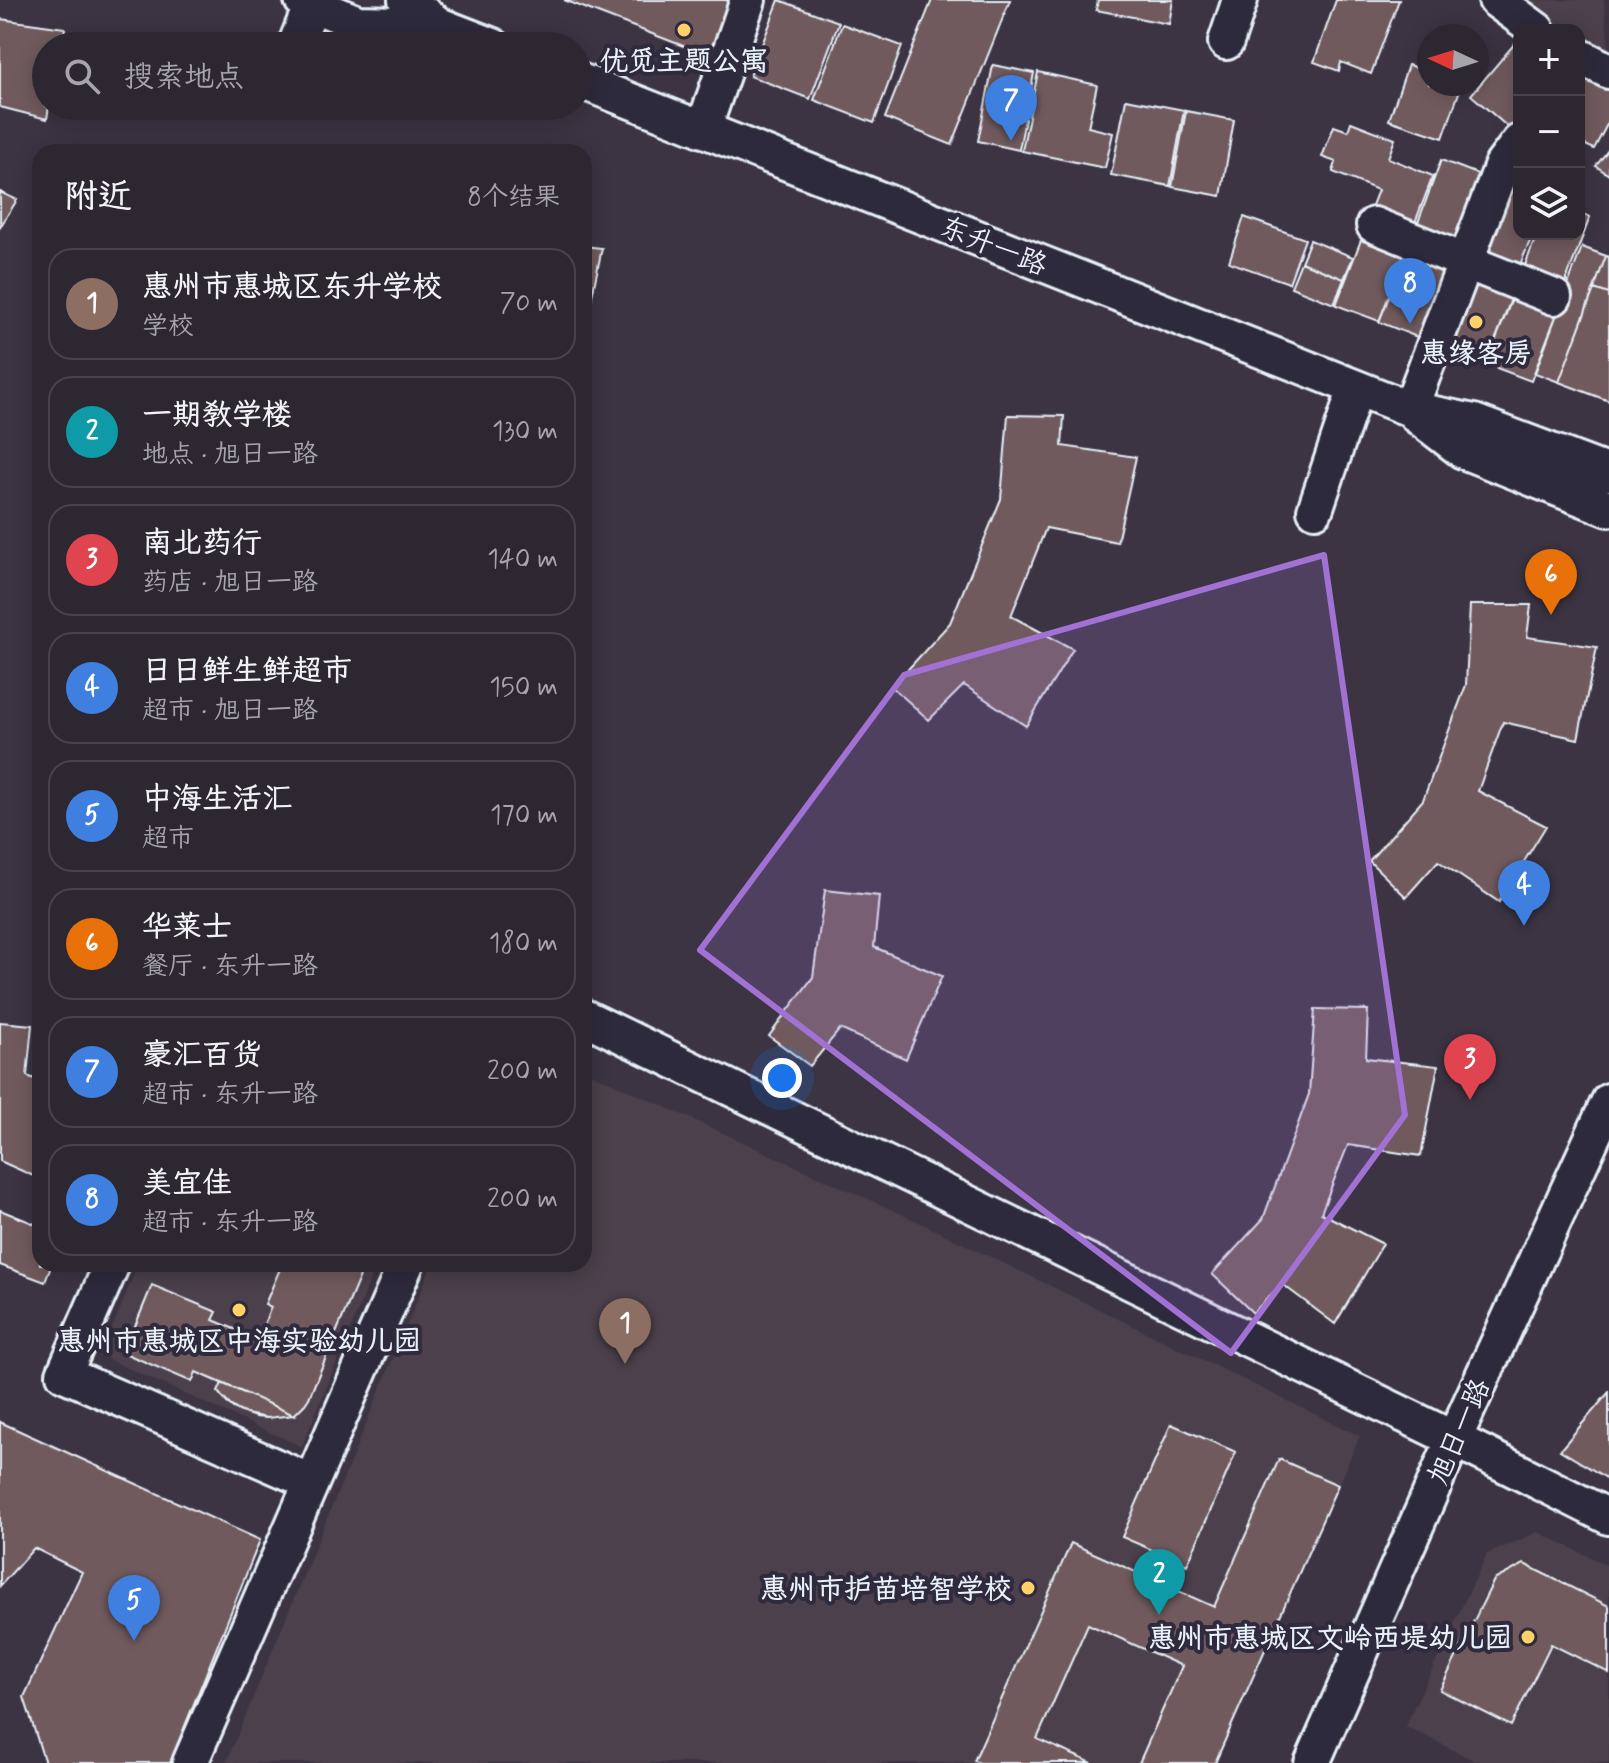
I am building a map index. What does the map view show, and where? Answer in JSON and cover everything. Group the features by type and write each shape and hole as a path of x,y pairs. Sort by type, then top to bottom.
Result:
{"street":[{"path":"406,0 439,25 457,32"},
{"path":"703,130 748,0"},
{"path":"1226,42 1240,0"},
{"path":"1496,0 1529,24"},
{"path":"299,32 307,2 358,23 439,25"},
{"path":"1585,59 1609,71"},
{"name":"东升一路","path":"592,86 1410,409 1474,422 1609,473"},
{"path":"1410,409 1502,165 1513,150"},
{"path":"1374,225 1554,297"},
{"path":"1315,510 1356,388"},
{"name":"东升一路","path":"1410,409 1463,451 1609,509"},
{"path":"592,1021 1609,1517"},
{"name":"旭日一路","path":"1312,1763 1454,1439 1609,1101"},
{"path":"109,1272 64,1374 311,1482"},
{"path":"190,1763 403,1272"}],"highlighted area":[{"path":"1324,555 1405,1115 1231,1353 700,950 904,675"}],"shaded area":[{"path":"1517,0 1604,0 1609,50 1585,38 1585,24 1558,24 1524,7"},
{"path":"592,1074 921,1223 1360,1436 1215,1763 226,1763 429,1272 592,1272"},
{"name":"惠州市惠城区中海实验幼儿园","path":"135,1272 374,1272 302,1447 101,1356"},
{"name":"惠州市惠城区文岭西堤幼儿园","path":"1538,1532 1609,1566 1609,1763 1479,1763 1405,1726 1487,1554"}],"building":[{"name":"优觅主题公寓","path":"564,0 740,0 717,59"},
{"path":"779,0 839,22 810,99 750,76"},
{"path":"932,0 1010,0 952,145 885,118"},
{"path":"1098,0 1173,0 1169,24 1096,10"},
{"path":"1336,0 1399,0 1371,74 1341,62 1339,71 1314,62"},
{"path":"0,19 65,28 64,32 32,32 32,115 0,107"},
{"path":"842,24 902,46 874,123 814,100"},
{"path":"1513,46 1513,126 1510,129 1472,96 1489,96 1489,74"},
{"path":"993,65 1034,73 1019,150 978,141"},
{"path":"1408,65 1417,68 1417,96 1458,96 1443,138 1389,120"},
{"path":"1038,72 1097,85 1088,127 1113,133 1105,168 1022,151"},
{"path":"1585,75 1609,87 1609,121 1594,149 1585,145"},
{"path":"1126,99 1184,110 1170,186 1111,175"},
{"path":"1186,111 1234,120 1221,196 1172,187"},
{"path":"1351,122 1395,139 1388,158 1433,176 1414,225 1371,208 1378,190 1333,172 1336,162 1322,157 1334,126 1348,131"},
{"path":"1609,149 1609,175 1596,166"},
{"path":"1441,160 1488,178 1463,243 1417,225"},
{"path":"1501,183 1513,188 1513,240 1530,240 1520,265 1476,248"},
{"path":"0,192 17,200 0,227"},
{"path":"1244,217 1305,239 1289,283 1229,262"},
{"path":"1310,240 1353,257 1334,304 1291,287"},
{"path":"1310,240 1353,257 1344,279 1301,262"},
{"path":"1361,240 1404,257 1379,321 1336,305"},
{"path":"1535,240 1581,240 1565,283 1524,268"},
{"path":"592,247 602,248 592,296"},
{"path":"1582,247 1609,257 1609,401 1535,373"},
{"path":"1582,247 1606,256 1559,382 1535,373"},
{"path":"1606,256 1609,257 1609,294 1594,289"},
{"path":"1405,257 1452,275 1427,341 1379,322"},
{"path":"1301,262 1344,279 1334,304 1291,287"},
{"name":"惠缘客房","path":"1466,281 1511,299 1486,364 1441,346"},
{"path":"1594,289 1609,294 1609,401 1559,382"},
{"path":"1512,299 1556,316 1531,381 1486,364"},
{"path":"1008,415 1064,416 1062,446 1136,457 1117,542 1046,528 1011,616 1073,649 1026,726 964,685 929,720 892,687 950,623 1001,499"},
{"path":"1470,605 1531,605 1527,637 1597,647 1578,739 1503,722 1478,791 1546,826 1499,902 1438,861 1406,897 1369,861 1423,800 1466,685"},
{"path":"825,890 879,896 874,947 942,976 906,1059 840,1029 810,1066 769,1036 813,977"},
{"path":"1315,1009 1368,1010 1366,1058 1438,1066 1421,1156 1348,1145 1321,1213 1383,1244 1335,1324 1282,1284 1253,1313 1212,1274 1263,1219 1309,1094"},
{"path":"0,1022 32,1025 27,1076 32,1078 32,1175 0,1161"},
{"path":"0,1210 32,1223 32,1272 49,1272 45,1282 0,1265"},
{"path":"0,1210 32,1223 32,1272 49,1272 45,1282 0,1265"},
{"path":"279,1272 362,1272 309,1398 294,1415 267,1418 246,1414 233,1408 218,1392 222,1383 196,1372 192,1382 124,1353 152,1285 217,1312 213,1320 258,1339 271,1307 265,1304"},
{"path":"279,1272 362,1272 309,1398 294,1415 196,1372 192,1382 124,1353 152,1285 217,1312 213,1320 258,1339 271,1307 265,1304"},
{"path":"222,1383 294,1415 267,1418 239,1411 218,1392"},
{"path":"1609,1392 1609,1478 1608,1479 1560,1450"},
{"path":"0,1422 260,1540 170,1763 45,1763 24,1697 82,1572 34,1548 0,1586"},
{"path":"0,1422 260,1540 170,1763 45,1763 24,1697 82,1572 34,1548 0,1586"},
{"path":"1171,1424 1236,1452 1187,1565 1122,1537"},
{"path":"1279,1459 1338,1485 1215,1763 1139,1763 1182,1666 1088,1624 1037,1739 1092,1763 974,1761 1071,1543 1214,1607"},
{"path":"1524,1564 1609,1606 1609,1673 1551,1644 1511,1726 1440,1690 1494,1580"}],"place":[{"name":"优觅主题公寓","path":"684,30"},
{"name":"豪汇百货","path":"1011,141"},
{"name":"惠缘客房","path":"1476,322"},
{"name":"美宜佳","path":"1410,324"},
{"name":"华莱士","path":"1551,615"},
{"name":"日日鲜生鲜超市","path":"1524,926"},
{"name":"南北药行","path":"1470,1100"},
{"name":"惠州市惠城区中海实验幼儿园","path":"239,1310"},
{"name":"惠州市惠城区东升学校","path":"625,1364"},
{"name":"惠州市护苗培智学校","path":"1028,1588"},
{"name":"一期教学楼","path":"1159,1615"},
{"name":"惠州市惠城区文岭西堤幼儿园","path":"1528,1637"},
{"name":"中海生活汇","path":"134,1641"}]}
